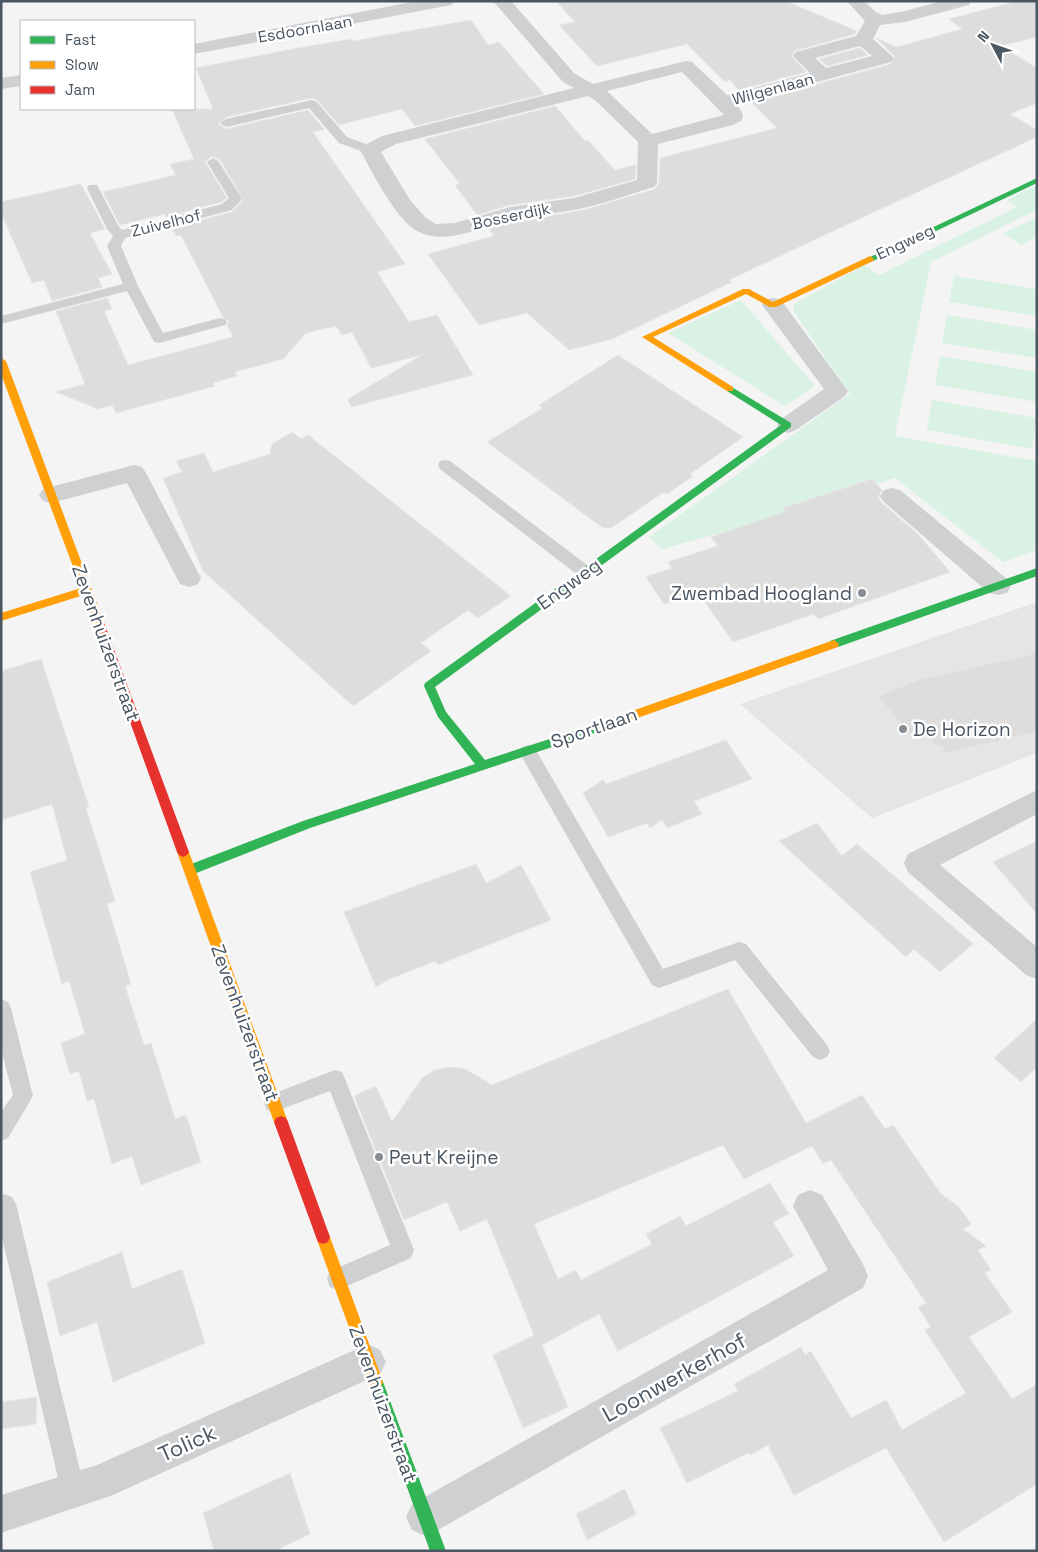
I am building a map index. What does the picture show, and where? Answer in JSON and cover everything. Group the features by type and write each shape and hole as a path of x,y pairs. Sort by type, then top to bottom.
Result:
{"street":[{"name":"Esdoornlaan","path":"195,49 377,8 446,1"},
{"path":"370,150 389,140 589,89 686,66 733,112 734,117 726,121 648,141 603,97 589,89 569,78 501,1"},
{"path":"855,1 859,7 875,19 890,19 963,1"},
{"path":"863,40 875,19"},
{"name":"Wilgenlaan","path":"723,102 823,75 885,58 863,40 802,56 823,75"},
{"path":"1,84 20,81"},
{"name":"Bosserdijk","path":"370,150 374,163 414,218 424,227 438,230 453,229 509,213 575,204 648,183 648,141"},
{"name":"Engweg","path":"773,305 1037,180"},
{"name":"Engweg","path":"483,766 442,714 428,686 837,391 773,305 746,291 646,337 788,425"},
{"name":"Zevenhuizerstraat","path":"1,361 190,870 438,1551"},
{"path":"51,496 134,473 189,578"},
{"path":"892,496 998,586"},
{"name":"Sportlaan","path":"190,870 307,824 528,752 1037,572"},
{"path":"1,617 87,590"},
{"path":"1037,801 918,863 1037,966"},
{"name":"Loonwerkerhof","path":"425,1517 851,1276 810,1206"},
{"name":"Tolick","path":"1,1514 100,1482 368,1362"}],"lane":[{"path":"226,123 312,104 343,140 370,150"},
{"name":"Zuivelhof","path":"131,286 114,246 120,235 227,208 236,199 213,162"},
{"path":"93,188 113,229 120,235"},
{"path":"1,320 131,286 159,339 220,322"},
{"path":"445,465 585,572"},
{"path":"528,752 659,979 739,950 820,1051"},
{"path":"1,1008 23,1096 1,1131"},
{"path":"274,1102 335,1079 403,1250 338,1278"},
{"path":"3,1200 73,1491"}],"shaded area":[{"name":"De Horizon","path":"1037,602 1037,753 872,818 740,704"}],"green space":[{"path":"1037,185 1037,210 931,262 895,436 1037,461 1037,550 1003,562 895,478 750,525 662,549 649,537 850,394 794,312 794,304 865,265 879,275 1017,207 1007,200"},
{"path":"1037,217 1037,237 1021,245 1004,233"},
{"path":"954,276 1037,289 1037,316 949,302"},
{"path":"741,300 815,386 785,406 668,333"},
{"path":"947,315 1037,330 1037,358 942,343"},
{"path":"940,356 1037,372 1037,402 935,385"},
{"path":"932,400 1036,418 1032,449 927,430"}],"building":[{"path":"556,1 785,1 857,31 855,34 794,51 792,57 806,72 739,90 730,80 725,82 687,44 597,66 559,25 575,22"},
{"path":"1018,1 1037,1 1037,37 1000,46 1037,68 1037,103 1010,114 1037,130 1037,137 729,280 732,282 612,339 569,350 527,313 479,325 428,254 494,236 488,228 584,210 655,189 659,183 660,158 777,128 751,102 891,64 895,57 876,38 897,47 962,29 949,19"},
{"path":"471,20 488,45 499,42 544,94 415,126 402,109 339,125 317,100 312,98 226,117 218,124 226,129 308,110 324,129 313,132 405,264 377,272 409,322 437,315 473,375 351,407 348,399 422,355 371,368 352,332 342,335 336,326 306,333 283,359 235,372 237,376 213,383 215,386 116,413 112,405 98,409 56,392 85,384 56,311 107,298 112,309 104,311 128,365 233,337 227,325 229,321 223,317 181,235 176,236 172,228 232,212 243,200 221,161 212,156 205,162 227,198 221,202 166,217 165,214 120,225 103,192 176,175 170,164 194,159 172,110 213,109 196,68 293,49 352,39 353,41"},
{"path":"860,48 868,55 827,66 819,59"},
{"path":"555,106 585,141 588,140 615,170 636,165 635,179 574,196 510,205 477,215 455,185 460,184 425,139"},
{"path":"81,184 105,229 90,233 112,274 98,278 102,287 52,301 44,280 32,283 1,213 1,202"},
{"path":"618,355 743,437 690,474 693,476 667,494 664,492 611,528 603,528 487,442 543,408 539,405"},
{"path":"292,432 301,439 308,435 511,596 478,618 468,610 421,643 431,651 353,706 203,571 163,478 182,472 176,461 204,453 213,472 270,454 272,444"},
{"path":"872,479 882,490 878,497 882,503 918,534 950,572 818,619 814,614 733,642 700,595 664,604 646,577 672,568 668,562 718,546 711,537 785,512 783,508"},
{"path":"1037,653 1037,732 946,753 942,747 933,744 926,727 909,734 878,696 921,679"},
{"path":"41,659 89,807 86,808 115,901 107,904 131,984 125,986 144,1045 151,1043 175,1119 186,1115 201,1162 141,1185 132,1156 112,1164 94,1099 87,1101 79,1071 70,1074 61,1043 85,1034 69,981 62,984 30,872 67,860 52,804 1,820 1,671"},
{"path":"726,740 752,779 694,801 702,814 667,828 662,820 650,828 647,823 608,837 583,793 603,780 606,784"},
{"path":"817,823 842,856 857,844 973,944 940,972 914,949 906,957 779,841"},
{"path":"1037,841 1037,914 993,862"},
{"path":"476,864 486,883 521,865 551,920 438,965 436,961 392,978 376,987 344,912"},
{"path":"728,989 806,1123 862,1095 885,1129 893,1125 941,1194 959,1207 971,1224 963,1229 986,1246 978,1250 991,1270 985,1273 1012,1312 969,1337 1012,1399 1037,1384 1037,1484 944,1542 886,1448 794,1495 768,1445 687,1483 660,1428 738,1391 734,1384 801,1347 805,1355 811,1351 851,1418 886,1400 902,1430 966,1393 925,1330 931,1327 918,1307 926,1303 831,1160 823,1164 812,1146 744,1179 723,1145 534,1224 558,1279 576,1270 581,1280 652,1244 646,1234 680,1216 686,1226 770,1183 789,1214 773,1222 794,1256 618,1351 599,1314 542,1345 568,1407 523,1428 493,1355 534,1335 487,1219 460,1231 447,1202 404,1220 354,1096 376,1086 392,1122 422,1078 435,1070 449,1067 465,1069 492,1085"},
{"path":"1037,1019 1037,1067 1021,1082 994,1058"},
{"path":"122,1252 132,1289 182,1269 205,1343 113,1382 97,1322 60,1336 47,1282"},
{"path":"37,1397 36,1424 1,1429 1,1402"},
{"path":"290,1473 310,1534 274,1551 214,1551 203,1513"},
{"path":"625,1489 636,1514 587,1540 576,1514"}],"traffic: fast":[{"path":"870,259 1037,180"},
{"path":"483,766 442,714 429,686 788,425 730,389"},
{"path":"834,644 1037,572"},
{"path":"190,870 307,824 602,726"},
{"path":"376,1382 438,1551"}],"traffic: slow":[{"path":"730,389 646,337 746,291 773,305 870,259"},
{"path":"1,361 100,625"},
{"path":"1,617 87,590"},
{"path":"602,726 834,644"},
{"path":"183,852 281,1122"},
{"path":"323,1237 376,1382"}],"traffic: jam":[{"path":"100,625 183,852"},
{"path":"281,1122 323,1237"}],"place":[{"name":"Zwembad Hoogland","path":"862,593"},
{"name":"De Horizon","path":"903,729"},
{"name":"Peut Kreijne","path":"379,1157"}]}
